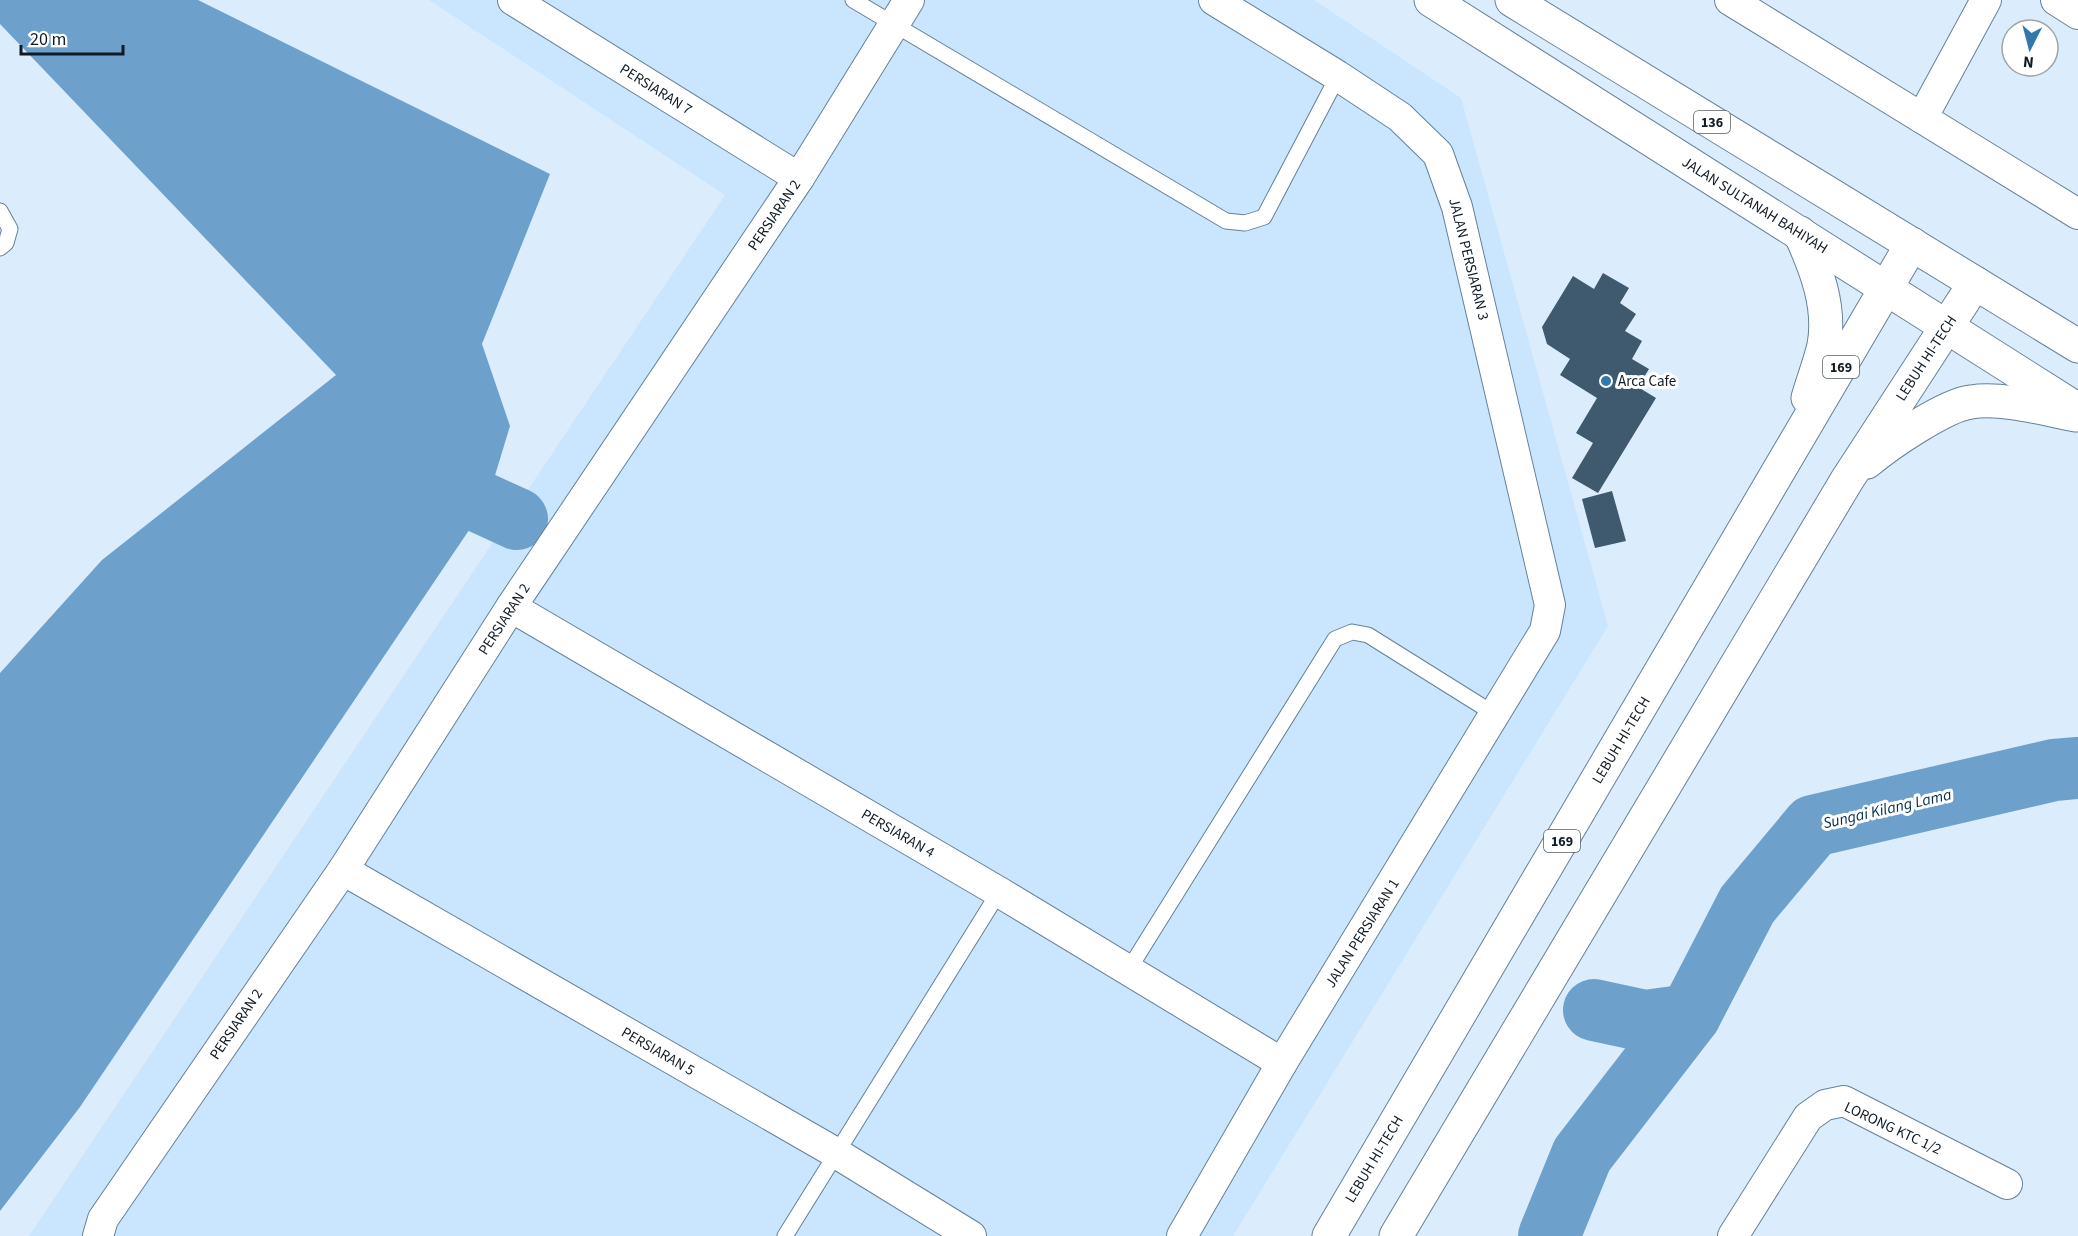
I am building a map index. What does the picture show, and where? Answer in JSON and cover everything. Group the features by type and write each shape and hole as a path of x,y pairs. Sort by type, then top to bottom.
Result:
{"main road":[{"name":"JALAN SULTANAH BAHIYAH","path":"1431,0 2078,410"},
{"name":"136","path":"1512,0 2078,346"},
{"path":"1794,446 1824,344 1826,314 1815,267 1800,233"},
{"name":"LEBUH HI-TECH","path":"1329,1236 1912,244"},
{"name":"LEBUH HI-TECH","path":"1396,1236 1847,480 1975,283"},
{"path":"1847,480 1883,449 1949,409 1970,402 1997,401 2078,415"}],"street":[{"name":"PERSIARAN 7","path":"513,0 799,178"},
{"name":"JALAN PERSIARAN 3","path":"1214,0 1400,117 1438,154 1457,207 1550,605 1545,631"},
{"path":"1730,0 2078,214"},
{"path":"1922,118 1986,0"},
{"path":"2056,0 2078,14"},
{"name":"PERSIARAN 2","path":"98,1236 103,1219 343,870 512,608 799,178 902,12"},
{"name":"PERSIARAN 4","path":"512,608 999,892 1282,1063"},
{"name":"JALAN PERSIARAN 1","path":"1182,1236 1282,1063 1496,715 1545,631"},
{"name":"PERSIARAN 5","path":"343,870 836,1153 971,1236"},
{"name":"LORONG KTC 1/2","path":"1733,1236 1808,1117 1825,1105 1844,1101 2007,1184"}],"lane":[{"path":"853,0 902,12 1226,221 1245,223 1264,217 1338,76"},
{"path":"0,211 9,229 6,243 0,248"},
{"path":"1129,969 1335,639 1352,632 1368,635 1496,715"},
{"path":"785,1236 999,892"}],"shaded area":[{"path":"429,0 1314,0 1461,98 1608,626 1233,1236 29,1236 725,195"}],"water":[{"path":"0,0 198,0 550,174 482,344 510,426 486,505 80,1107 0,1211 0,673 102,560 336,375 0,24"}],"building":[{"name":"Arca Cafe","path":"1603,273 1629,288 1620,303 1636,314 1625,331 1642,341 1632,359 1649,369 1638,387 1656,398 1598,493 1572,478 1593,443 1576,433 1597,398 1560,375 1570,359 1547,344 1542,327 1573,276 1594,289"},
{"path":"1612,491 1626,541 1595,548 1582,499"}],"waterway":[{"path":"408,469 517,519"},
{"name":"Sungai Kilang Lama","path":"1549,1236 1582,1155 1690,1015 1747,905 1813,826 2054,770 2078,768"},
{"name":"Sungai Kilang Lama","path":"1594,1010 1645,1021 1690,1015"}],"place":[{"name":"Arca Cafe","path":"1606,381"}]}
